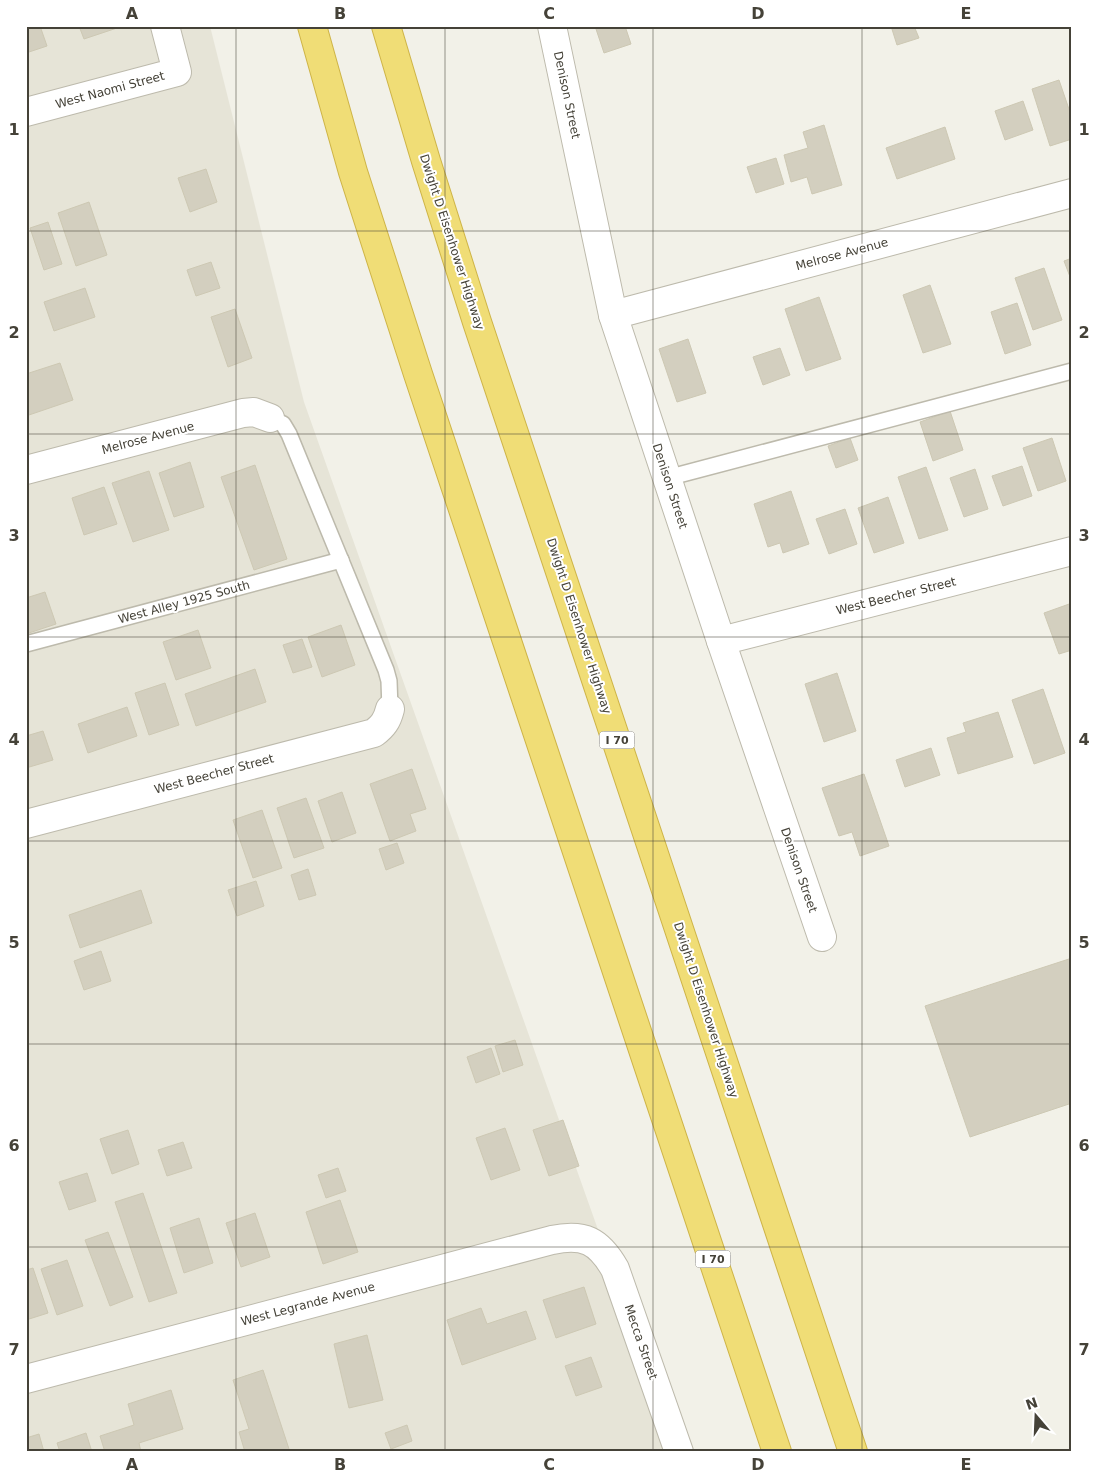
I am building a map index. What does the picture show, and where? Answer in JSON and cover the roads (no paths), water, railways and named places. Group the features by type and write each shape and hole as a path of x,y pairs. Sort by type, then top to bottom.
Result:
{"highway":[{"name":"I 70","path":"312,26 353,172 418,374 777,1452"},
{"name":"Dwight D Eisenhower Highway","path":"386,26 474,313 853,1452"}],"street":[{"name":"West Naomi Street","path":"26,112 177,72 165,26"},
{"name":"Denison Street","path":"552,26 613,315 721,641 822,936"},
{"name":"Melrose Avenue","path":"613,315 1072,193"},
{"name":"Melrose Avenue","path":"26,470 243,413 254,412 270,418"},
{"name":"West Beecher Street","path":"721,641 1072,550"},
{"name":"West Beecher Street","path":"26,824 374,733 383,726 388,718 390,709"},
{"name":"West Legrande Avenue","path":"26,1379 552,1240 577,1237 589,1241"},
{"name":"Mecca Street","path":"589,1241 607,1255 615,1268 679,1452"}],"lane":[{"path":"667,478 1072,371"},
{"path":"270,418 283,424 290,434 386,670 389,681 390,709"},
{"name":"West Alley 1925 South","path":"26,644 341,560"}]}
